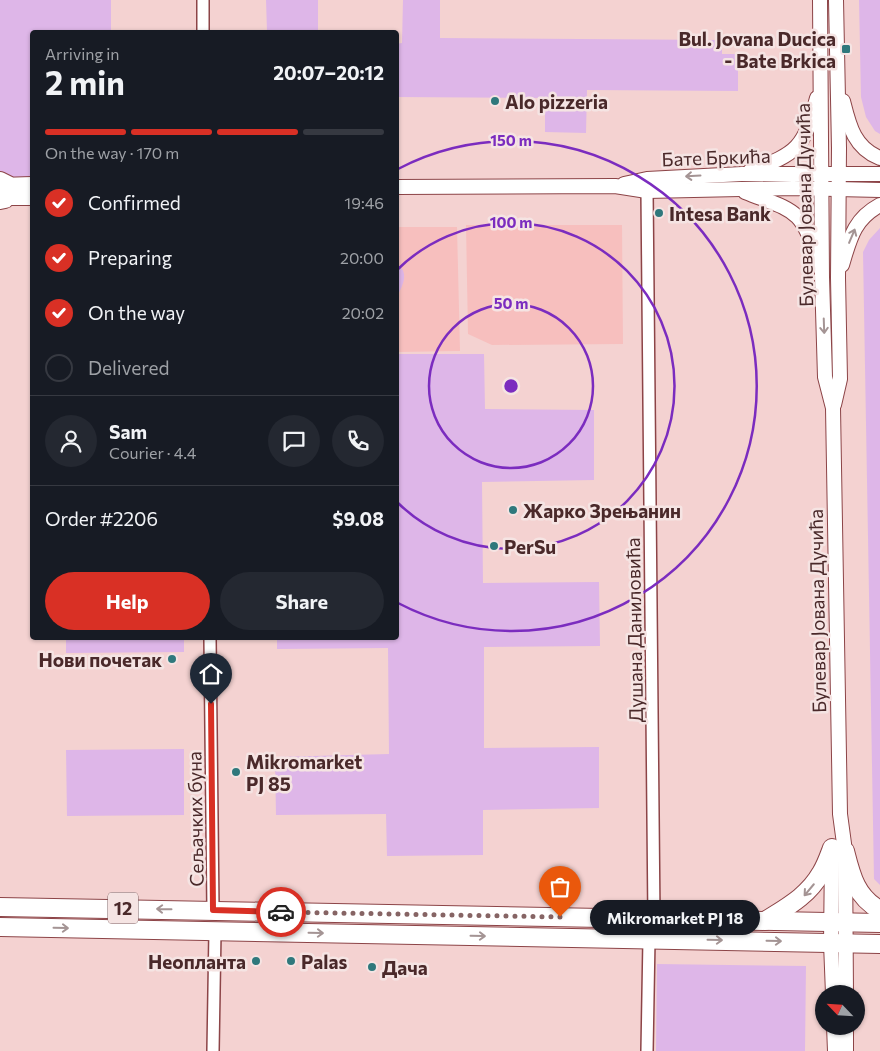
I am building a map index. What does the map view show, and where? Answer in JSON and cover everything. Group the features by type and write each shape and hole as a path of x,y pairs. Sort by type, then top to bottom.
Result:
{"main road":[{"path":"839,849 858,891 869,903 880,910"},
{"path":"764,921 804,896 839,849"},
{"name":"12","path":"0,894 33,907 880,923"},
{"path":"0,907 33,907"},
{"name":"12","path":"0,926 880,944"}],"street":[{"path":"202,30 203,0"},
{"name":"Булевар Јована Дучића","path":"820,0 822,277 825,377 833,408 840,814 839,943 834,985"},
{"name":"Булевар Јована Дучића","path":"833,408 840,379 836,0"},
{"path":"742,174 785,157 800,143 812,117 821,80"},
{"path":"838,81 853,135 863,148 880,158"},
{"name":"Бате Бркића","path":"615,186 647,179 742,174 880,174"},
{"path":"2,191 30,184"},
{"name":"Бате Бркића","path":"399,187 615,186 647,191 739,189 880,190"},
{"path":"739,189 783,206 796,215 811,239 822,277"},
{"path":"2,191 30,198"},
{"name":"Душана Даниловића","path":"647,191 654,919"},
{"path":"838,278 850,238 860,220 880,204"},
{"name":"Сељачких буна","path":"210,640 213,910"},
{"path":"213,1051 215,931"},
{"path":"647,1051 649,939"},
{"name":"Булевар Јована Дучића","path":"839,943 845,985"},
{"path":"834,1035 835,1051"},
{"path":"846,1035 846,1051"}],"shaded area":[{"path":"0,0 111,0 111,30 30,30 30,181 0,177"},
{"path":"266,0 318,0 318,30 267,30"},
{"path":"403,0 440,0 440,38 722,40 722,54 738,54 738,91 587,90 586,133 545,132 545,98 399,97 399,44 402,43"},
{"path":"859,0 880,0 880,134 875,131 866,117 861,97"},
{"path":"466,225 622,225 623,344 492,345 468,334"},
{"path":"399,227 457,227 460,351 399,352"},
{"path":"880,228 880,885 874,879 863,252 869,240"},
{"path":"399,265 404,275 403,285 399,293"},
{"path":"399,354 484,354 485,409 594,410 594,480 482,482 483,583 599,582 600,646 484,647 484,748 599,747 599,808 483,810 483,855 387,856 386,814 276,815 275,757 389,754 388,648 277,649 277,640 399,640"},
{"path":"66,640 184,640 184,652 66,653"},
{"path":"184,749 184,815 67,816 66,750"},
{"path":"657,964 806,966 805,1051 656,1051"}],"way so far":[{"path":"281,912 560,917"}],"place":[{"name":"Bul. Jovana Ducica - Bate Brkica","path":"846,49"},
{"name":"Alo pizzeria","path":"495,101"},
{"name":"Intesa Bank","path":"659,213"},
{"name":"Жарко Зрењанин","path":"513,510"},
{"name":"PerSu","path":"494,546"},
{"name":"Нови почетак","path":"172,659"},
{"name":"Mikromarket PJ 85","path":"236,772"},
{"name":"Mikromarket PJ 18","path":"560,917"},
{"name":"Неопланта","path":"256,961"},
{"name":"Palas","path":"291,961"},
{"name":"Дача","path":"372,967"}],"route":[{"path":"211,704 213,910 281,912"}]}
